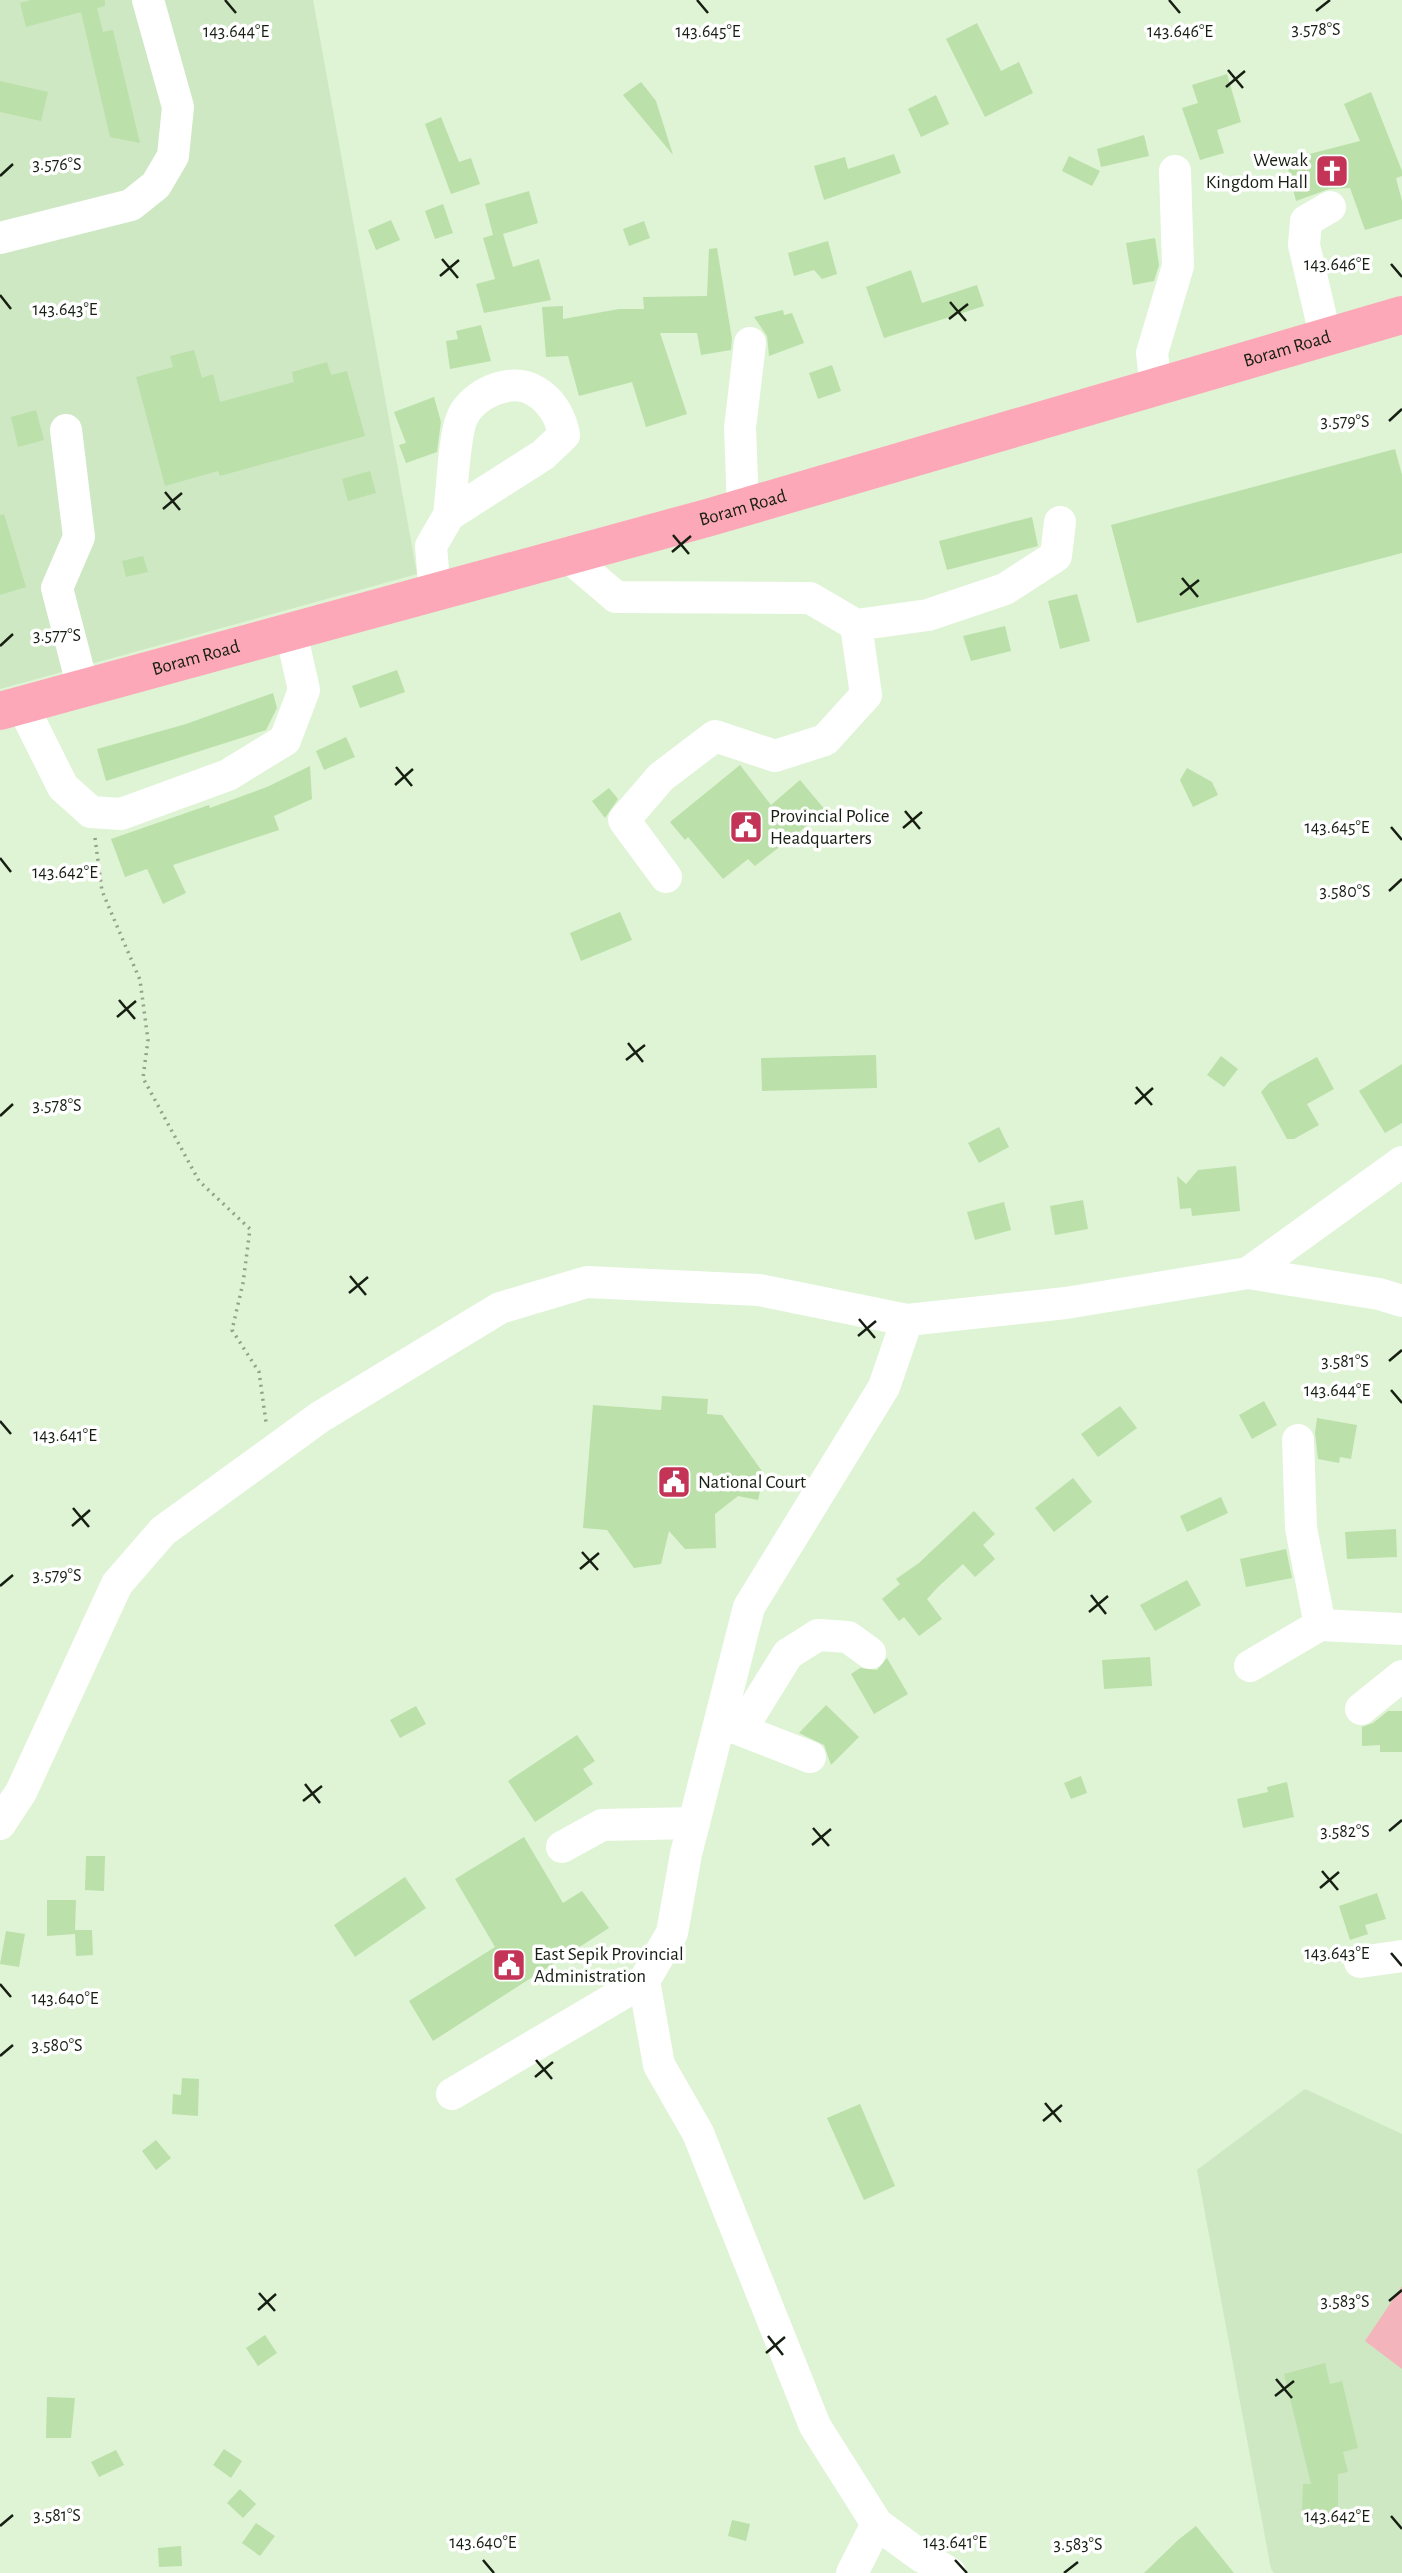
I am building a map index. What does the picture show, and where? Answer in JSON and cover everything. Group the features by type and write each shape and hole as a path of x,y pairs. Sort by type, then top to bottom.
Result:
{"main road":[{"name":"Boram Road","path":"11,708 743,508 1402,315"}],"street":[{"path":"0,238 131,205 156,186 173,156 178,107 148,0"},
{"path":"1156,388 1152,353 1178,266 1175,171"},
{"path":"1326,339 1304,245 1306,221 1330,207"},
{"path":"743,508 740,428 750,343"},
{"path":"66,430 79,537 57,588 83,688"},
{"path":"435,593 431,547 449,515"},
{"path":"568,556 616,597 810,598 856,625 928,615 1005,589 1056,556 1060,522"},
{"path":"666,877 624,820 661,777 715,736 775,756 825,740 866,695 856,625"},
{"path":"11,708 63,788 91,812 121,814 228,775 285,740 304,690 291,632"},
{"path":"1248,1273 1402,1162"},
{"path":"0,1824 21,1792 117,1584 163,1531 320,1417 500,1308 587,1282 759,1290 907,1320 1066,1303 1248,1273 1379,1294 1402,1301"},
{"path":"452,2094 644,1981 672,1933 694,1823 726,1725 749,1607 884,1387 907,1320"},
{"path":"1298,1440 1301,1528 1320,1625"},
{"path":"1250,1666 1320,1625 1402,1629"},
{"path":"726,1725 752,1712 789,1654 818,1635 848,1637 870,1653"},
{"path":"1361,1709 1402,1676"},
{"path":"726,1725 810,1757"},
{"path":"562,1847 602,1825 694,1823"},
{"path":"1360,1962 1402,1956"},
{"path":"644,1981 659,2065 698,2133 815,2426 877,2524 920,2556 950,2573"},
{"path":"852,2573 877,2524"}],"path":[{"path":"91,812 102,891 141,980 148,1040 143,1077 199,1181 250,1229 243,1283 232,1330 259,1371 265,1418 274,1450"}],"shaded area":[{"path":"0,0 313,0 417,574 0,689"},
{"path":"1305,2089 1402,2134 1402,2573 1274,2573 1271,2569 1197,2170"},
{"path":"1402,2286 1402,2369 1365,2341"}],"building":[{"path":"31,0 105,0 105,6 97,8 103,32 113,30 140,143 110,137 81,12 26,27 20,3"},
{"path":"977,23 1001,71 1019,62 1033,93 985,117 946,39"},
{"path":"1227,74 1241,122 1217,130 1224,153 1200,160 1182,108 1198,103 1192,85"},
{"path":"0,81 48,92 41,121 0,112"},
{"path":"641,82 656,101 673,155 623,95"},
{"path":"1371,92 1402,171 1402,176 1396,178 1402,201 1402,219 1365,230 1350,188 1329,189 1296,201 1286,160 1360,141 1344,104"},
{"path":"936,95 949,124 921,137 908,109"},
{"path":"441,117 459,162 471,158 480,184 451,194 425,124"},
{"path":"1144,135 1149,156 1101,167 1097,149"},
{"path":"894,154 901,173 824,200 814,166 845,157 848,169"},
{"path":"1069,156 1100,171 1092,186 1062,171"},
{"path":"529,191 538,223 503,234 513,267 539,259 551,300 484,313 476,284 495,279 483,238 493,235 485,204"},
{"path":"443,204 453,233 435,239 425,211"},
{"path":"391,220 400,240 376,250 368,230"},
{"path":"644,221 650,238 629,246 623,229"},
{"path":"1155,238 1159,265 1154,281 1133,285 1126,243"},
{"path":"828,241 837,274 822,279 814,270 794,276 788,253"},
{"path":"717,248 732,339 731,350 701,355 697,333 660,333 687,414 646,427 632,382 579,396 568,356 546,357 542,307 563,306 563,319 619,309 644,309 643,297 707,296 709,249"},
{"path":"911,270 922,303 977,285 984,306 884,338 866,287"},
{"path":"783,310 784,315 792,313 804,343 769,356 767,336 754,317"},
{"path":"481,325 491,361 450,369 446,341 458,339 456,331"},
{"path":"194,350 202,378 213,374 220,402 294,382 292,372 327,362 331,375 347,371 365,436 220,476 218,471 165,486 136,377 173,367 170,356"},
{"path":"832,365 841,391 818,399 809,373"},
{"path":"434,397 441,422 437,452 406,463 399,445 406,443 394,412"},
{"path":"36,410 44,440 18,447 11,417"},
{"path":"1395,449 1402,475 1402,553 1137,623 1111,525"},
{"path":"370,471 376,493 348,501 342,479"},
{"path":"4,514 26,587 0,595 0,515"},
{"path":"1032,517 1038,546 947,570 939,541"},
{"path":"143,556 148,572 126,577 122,561"},
{"path":"1077,594 1090,641 1060,649 1048,601"},
{"path":"1005,626 1011,651 971,661 963,636"},
{"path":"397,670 405,692 360,708 352,686"},
{"path":"273,693 277,708 266,730 106,781 97,749 186,724"},
{"path":"346,737 355,757 324,770 316,751"},
{"path":"740,765 771,805 800,780 826,811 755,866 748,859 723,879 688,837 685,840 670,822"},
{"path":"310,766 312,799 274,816 279,830 173,865 186,893 163,904 147,869 125,877 111,839 209,805 210,808 267,787"},
{"path":"1187,768 1212,782 1218,795 1193,807 1180,780"},
{"path":"609,788 618,799 605,818 592,801"},
{"path":"620,912 632,940 581,961 570,933"},
{"path":"876,1055 877,1088 762,1091 761,1058"},
{"path":"1221,1056 1238,1069 1224,1087 1207,1075"},
{"path":"1317,1057 1334,1089 1307,1104 1319,1125 1294,1139 1287,1139 1261,1092 1269,1083"},
{"path":"1402,1064 1402,1123 1385,1133 1359,1091"},
{"path":"999,1127 1009,1147 979,1163 968,1143"},
{"path":"1236,1166 1240,1211 1192,1216 1191,1208 1180,1209 1177,1176 1186,1184 1198,1170"},
{"path":"1083,1200 1088,1229 1055,1235 1050,1206"},
{"path":"1004,1202 1011,1230 975,1240 967,1212"},
{"name":"National Court","path":"662,1396 708,1399 707,1414 722,1415 764,1474 758,1500 738,1496 715,1514 716,1548 685,1549 669,1531 661,1564 634,1568 607,1530 583,1528 593,1405 661,1410"},
{"path":"1264,1401 1277,1425 1252,1439 1239,1415"},
{"path":"1120,1406 1137,1428 1098,1457 1081,1434"},
{"path":"1317,1418 1357,1425 1351,1459 1340,1457 1339,1463 1318,1459 1315,1433"},
{"path":"1073,1478 1092,1502 1054,1532 1035,1508"},
{"path":"1221,1497 1228,1513 1187,1532 1180,1516"},
{"path":"974,1511 995,1534 983,1545 995,1559 975,1577 963,1564 938,1587 927,1599 942,1619 919,1636 904,1617 899,1621 882,1599 900,1584 896,1579 919,1563"},
{"path":"1396,1529 1397,1557 1347,1559 1345,1532"},
{"path":"1286,1549 1292,1578 1246,1587 1240,1559"},
{"path":"1187,1580 1201,1605 1155,1631 1140,1605"},
{"path":"1150,1657 1152,1686 1104,1689 1102,1660"},
{"path":"887,1658 908,1694 874,1714 851,1674 860,1668 877,1670"},
{"path":"826,1705 859,1737 831,1765 824,1745 799,1733"},
{"path":"416,1706 426,1724 400,1738 390,1720"},
{"path":"1388,1711 1402,1711 1402,1752 1380,1752 1380,1745 1362,1746 1362,1727 1373,1723"},
{"path":"577,1735 595,1761 583,1769 593,1784 535,1822 508,1781"},
{"path":"1081,1776 1087,1793 1071,1799 1064,1783"},
{"path":"1287,1782 1294,1817 1243,1828 1237,1799 1268,1792 1267,1787"},
{"name":"East Sepik Provincial Administration","path":"524,1837 563,1903 582,1891 609,1928 433,2041 409,2001 495,1947 455,1879"},
{"path":"86,1856 105,1856 104,1891 85,1890"},
{"path":"405,1877 426,1908 355,1957 334,1925"},
{"path":"1377,1893 1386,1919 1365,1925 1368,1934 1350,1940 1339,1906"},
{"path":"47,1900 76,1900 75,1930 92,1930 93,1955 76,1956 75,1934 47,1936"},
{"path":"6,1931 25,1934 19,1967 0,1964"},
{"path":"182,2078 199,2079 198,2116 172,2114 173,2094 181,2095"},
{"path":"860,2104 895,2186 864,2200 827,2118"},
{"path":"156,2140 171,2158 156,2170 142,2151"},
{"path":"265,2335 277,2353 258,2366 246,2348"},
{"path":"1325,2363 1330,2384 1342,2381 1358,2448 1343,2452 1348,2472 1338,2474 1338,2516 1302,2515 1303,2484 1311,2484 1284,2374"},
{"path":"47,2397 75,2398 71,2438 46,2438"},
{"path":"224,2449 242,2461 231,2478 213,2465"},
{"path":"116,2450 124,2465 99,2477 91,2462"},
{"path":"240,2489 256,2504 243,2518 227,2503"},
{"path":"732,2520 750,2524 746,2541 728,2536"},
{"path":"256,2523 275,2536 260,2556 242,2543"},
{"path":"1196,2526 1234,2573 1144,2573 1178,2540"},
{"path":"181,2546 182,2566 159,2567 158,2548"}],"place":[{"name":"Wewak Kingdom Hall","path":"1332,171"},
{"name":"Provincial Police Headquarters","path":"746,827"},
{"name":"National Court","path":"674,1482"},
{"name":"East Sepik Provincial Administration","path":"509,1965"}]}
